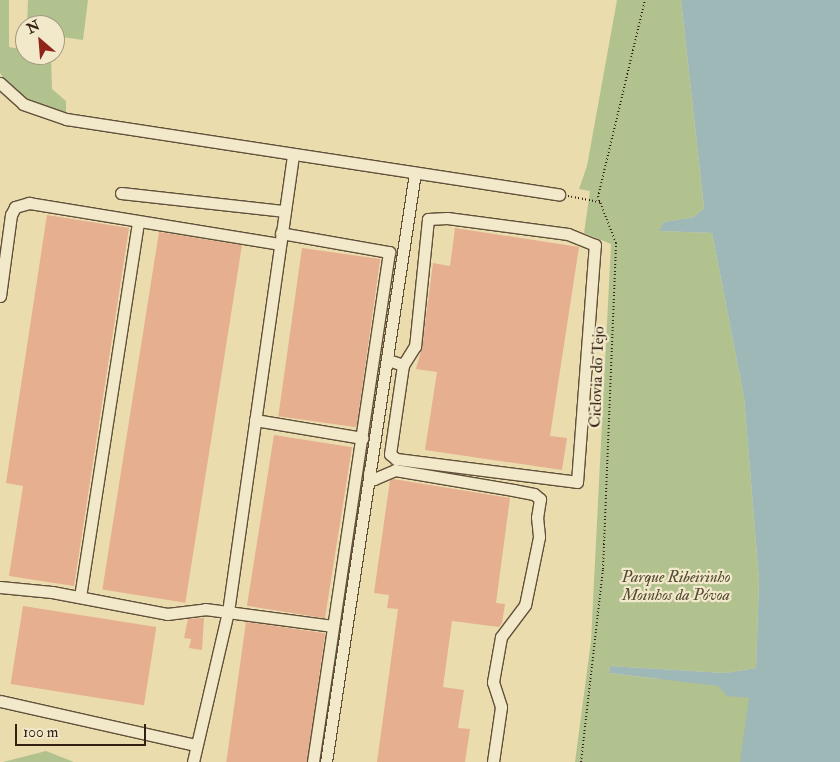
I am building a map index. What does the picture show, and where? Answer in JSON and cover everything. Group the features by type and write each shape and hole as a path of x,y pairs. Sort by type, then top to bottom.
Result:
{"street":[{"path":"0,83 5,92 39,112 66,119 292,155 559,194"},
{"path":"193,762 228,612 292,155"},
{"path":"326,762 415,173"},
{"path":"120,193 285,211"},
{"path":"0,296 11,215 20,204 38,204 138,221 389,252 313,762"},
{"path":"447,218 568,234 595,245 577,482 396,459 390,454 403,365 414,346 428,219 447,218"},
{"path":"80,597 138,221"},
{"path":"388,360 403,365"},
{"path":"255,420 362,438"},
{"path":"369,473 374,479 395,470 513,490 540,499 537,518 539,538 525,605 501,638 493,682 501,707 494,762"},
{"path":"0,587 80,597 167,614 205,609 333,626"},
{"path":"0,701 196,745"}],"path":[{"name":"Ciclovia do Tejo","path":"581,762 603,569 616,243 598,197 645,0"},
{"path":"559,194 600,202"}],"green space":[{"path":"0,0 9,0 9,47 15,48 15,65 51,65 52,89 66,101 66,112 59,113 33,106 13,93 0,73"},
{"path":"28,0 88,0 83,40 65,37 65,15 27,15"},
{"name":"Parque Ribeirinho Moinhos da Póvoa","path":"617,0 681,0 704,208 694,217 664,222 660,231 712,233 744,397 759,580 756,668 725,673 610,666 609,673 658,679 757,681 771,762 575,762 591,641 611,244 584,233 590,191 579,189 587,166"},
{"path":"46,751 74,762 3,762"}],"water":[{"path":"681,0 840,0 840,762 740,762 749,698 727,696 718,686 609,673 610,666 725,673 756,668 759,580 744,397 712,233 659,231 664,222 694,217 704,208"}],"building":[{"path":"47,215 129,228 74,586 9,576 23,486 6,483"},
{"path":"455,228 579,247 550,436 567,438 562,470 425,450 437,372 416,369 422,347 433,263 450,266"},
{"path":"159,232 242,245 185,603 102,590"},
{"path":"302,248 380,259 357,427 278,416"},
{"path":"274,435 352,447 325,618 247,606"},
{"path":"390,480 510,498 496,603 505,604 502,623 499,627 452,621 443,687 464,690 458,728 470,729 465,762 377,762 398,609 387,608 389,595 374,593"},
{"path":"23,606 156,627 144,705 11,684"},
{"path":"204,618 202,650 189,648 191,639 184,638 188,619"},
{"path":"246,622 325,633 307,762 226,762"}]}
